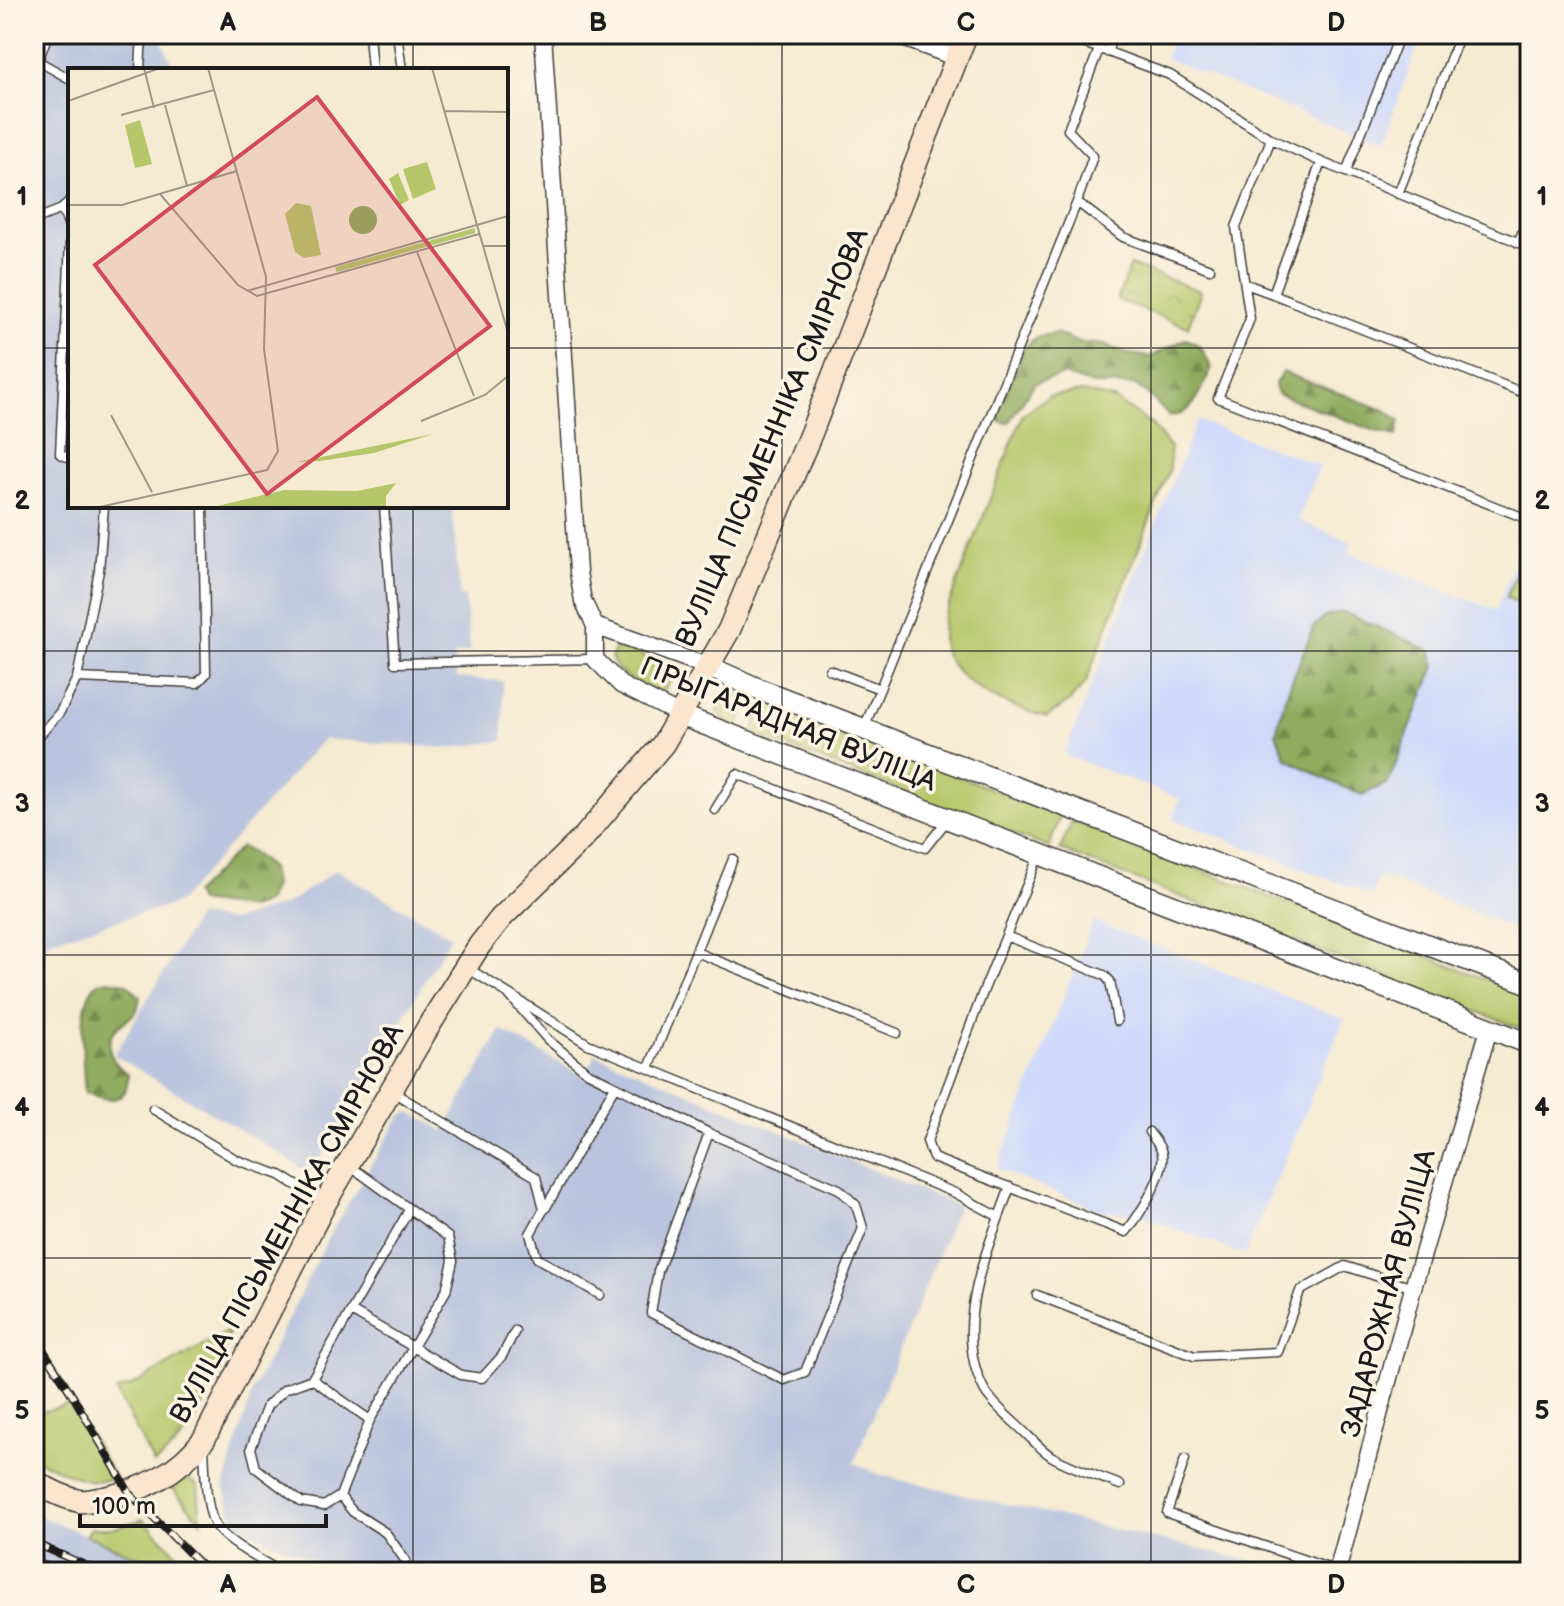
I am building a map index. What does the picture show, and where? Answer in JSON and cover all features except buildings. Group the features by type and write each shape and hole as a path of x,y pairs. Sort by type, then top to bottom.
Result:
{"main road":[{"name":"ВУЛІЦА ПІСЬМЕННІКА СМІРНОВА","path":"34,1481 82,1502 130,1494 155,1482 194,1453 325,1203 466,966 501,918 584,837 663,744 729,630 811,433 966,34"}],"street":[{"path":"543,34 578,572 583,601 595,626 595,659"},
{"path":"893,34 957,58"},
{"name":"ПРЫГАРАДНАЯ ВУЛІЦА","path":"595,626 709,667 1530,984"},
{"name":"ПРЫГАРАДНАЯ ВУЛІЦА","path":"595,659 621,685 680,715 1530,1044"},
{"name":"ЗАДАРОЖНАЯ ВУЛІЦА","path":"1337,1572 1413,1288 1489,1029"}],"lane":[{"path":"48,34 36,60 68,78"},
{"path":"140,68 142,34"},
{"path":"369,34 372,68"},
{"path":"397,34 402,68"},
{"path":"1060,34 1170,75 1271,139 1321,162 1530,247"},
{"path":"863,729 1077,202 1093,156 1068,130 1103,50 1114,34"},
{"path":"1346,172 1400,34"},
{"path":"1398,194 1460,34"},
{"path":"1271,139 1236,227 1250,319 1218,398 1530,520"},
{"path":"1273,294 1321,162"},
{"path":"34,220 62,209 68,202"},
{"path":"1077,202 1123,237 1210,269"},
{"path":"62,209 68,223"},
{"path":"1518,243 1530,213"},
{"path":"68,284 60,454 68,457"},
{"path":"1246,284 1521,392"},
{"path":"34,737 39,736 60,712 77,678 99,571 104,508"},
{"path":"77,678 197,683 206,674 203,508"},
{"path":"384,508 395,663 595,659"},
{"path":"830,670 880,689"},
{"path":"715,810 737,774 925,848 948,819"},
{"path":"1039,854 927,1141 933,1158 1126,1232 1140,1215 1162,1163 1161,1149 1149,1132"},
{"path":"649,1068 733,859"},
{"path":"1006,936 1104,975 1110,981 1117,1021"},
{"path":"696,952 897,1033"},
{"path":"466,966 588,1044 955,1193 999,1217"},
{"path":"509,995 547,1039 587,1072 709,1133 839,1189 856,1205 863,1228 805,1372 784,1380 651,1313 658,1271 709,1133"},
{"path":"600,1295 537,1258 530,1234 615,1086"},
{"path":"391,1091 536,1177 544,1209"},
{"path":"153,1109 237,1160 280,1175 325,1203"},
{"path":"347,1166 448,1237 453,1261 446,1291 370,1420 340,1496 324,1506 301,1502 256,1468 251,1448 267,1406 285,1389 312,1379 409,1210"},
{"path":"1010,1187 979,1268 972,1312 972,1344 977,1370 986,1391 1002,1412 1050,1456 1120,1485"},
{"path":"1037,1295 1194,1356 1278,1352 1300,1291 1345,1266 1413,1288"},
{"path":"351,1311 461,1375 482,1378 502,1356 515,1331"},
{"path":"312,1379 370,1420"},
{"path":"204,1439 209,1499 216,1526 249,1554 282,1572"},
{"path":"1185,1459 1167,1513 1337,1572"},
{"path":"340,1496 353,1512 386,1533 405,1560"}],"shaded area":[{"path":"34,34 158,34 175,68 68,68 68,508 452,508 460,597 465,597 470,652 454,654 457,678 503,681 503,741 449,748 323,739 178,903 47,941 34,1014"},
{"path":"1174,34 1422,34 1381,146 1165,58"},
{"path":"1197,420 1320,466 1298,520 1353,543 1349,552 1444,591 1496,610 1520,548 1530,552 1530,935 1380,875 1371,895 1172,819 1180,799 1064,755"},
{"path":"336,870 451,936 311,1175 114,1055 198,916 232,921 287,904"},
{"path":"1093,921 1344,1019 1245,1255 1140,1215 1102,1211 997,1169"},
{"path":"501,1030 585,1077 595,1054 958,1206 854,1463 880,1475 1298,1572 342,1572 235,1526 224,1486 253,1390 329,1236 401,1115 410,1112 444,1131"},
{"path":"34,1514 86,1535 174,1572 34,1572"}],"green space":[{"path":"1130,265 1201,291 1188,327 1117,300"},
{"path":"1056,333 1076,342 1104,345 1129,354 1151,357 1185,339 1202,350 1211,369 1196,400 1178,415 1169,416 1135,385 1094,385 1063,375 1035,383 1008,423 1000,421 998,412 1024,348 1036,337"},
{"path":"1282,372 1387,411 1400,421 1397,436 1277,394 1275,384"},
{"path":"1082,392 1114,399 1151,424 1170,447 1170,468 1086,682 1070,701 1047,717 1002,701 962,676 943,648 943,620 1023,414 1049,396"},
{"path":"1522,557 1530,560 1530,607 1506,598"},
{"path":"1343,612 1430,650 1435,666 1388,783 1362,795 1286,758 1276,733 1285,698 1314,626 1325,617"},
{"path":"615,649 631,649 675,673 661,695 619,670 611,657"},
{"path":"724,690 749,695 738,728 722,717 718,708 720,696"},
{"path":"765,700 1060,816 1049,848 752,733"},
{"path":"1072,821 1530,996 1530,1032 1060,850"},
{"path":"241,847 271,868 274,885 268,901 251,909 198,902 194,894"},
{"path":"107,980 126,983 140,997 137,1010 112,1035 109,1048 113,1060 128,1074 125,1092 109,1099 85,1093 83,1036 90,993 96,985"},
{"path":"230,1330 204,1404 183,1436 154,1464 116,1391 131,1386"},
{"path":"71,1404 115,1478 105,1481 84,1479 34,1458 34,1411"},
{"path":"190,1480 198,1486 201,1522 172,1488"},
{"path":"143,1519 195,1572 174,1572 86,1535 91,1528 115,1528"}],"railway":[{"path":"34,1335 130,1494 208,1572"},
{"path":"34,1543 101,1572"},
{"path":"34,1561 60,1572"}]}
